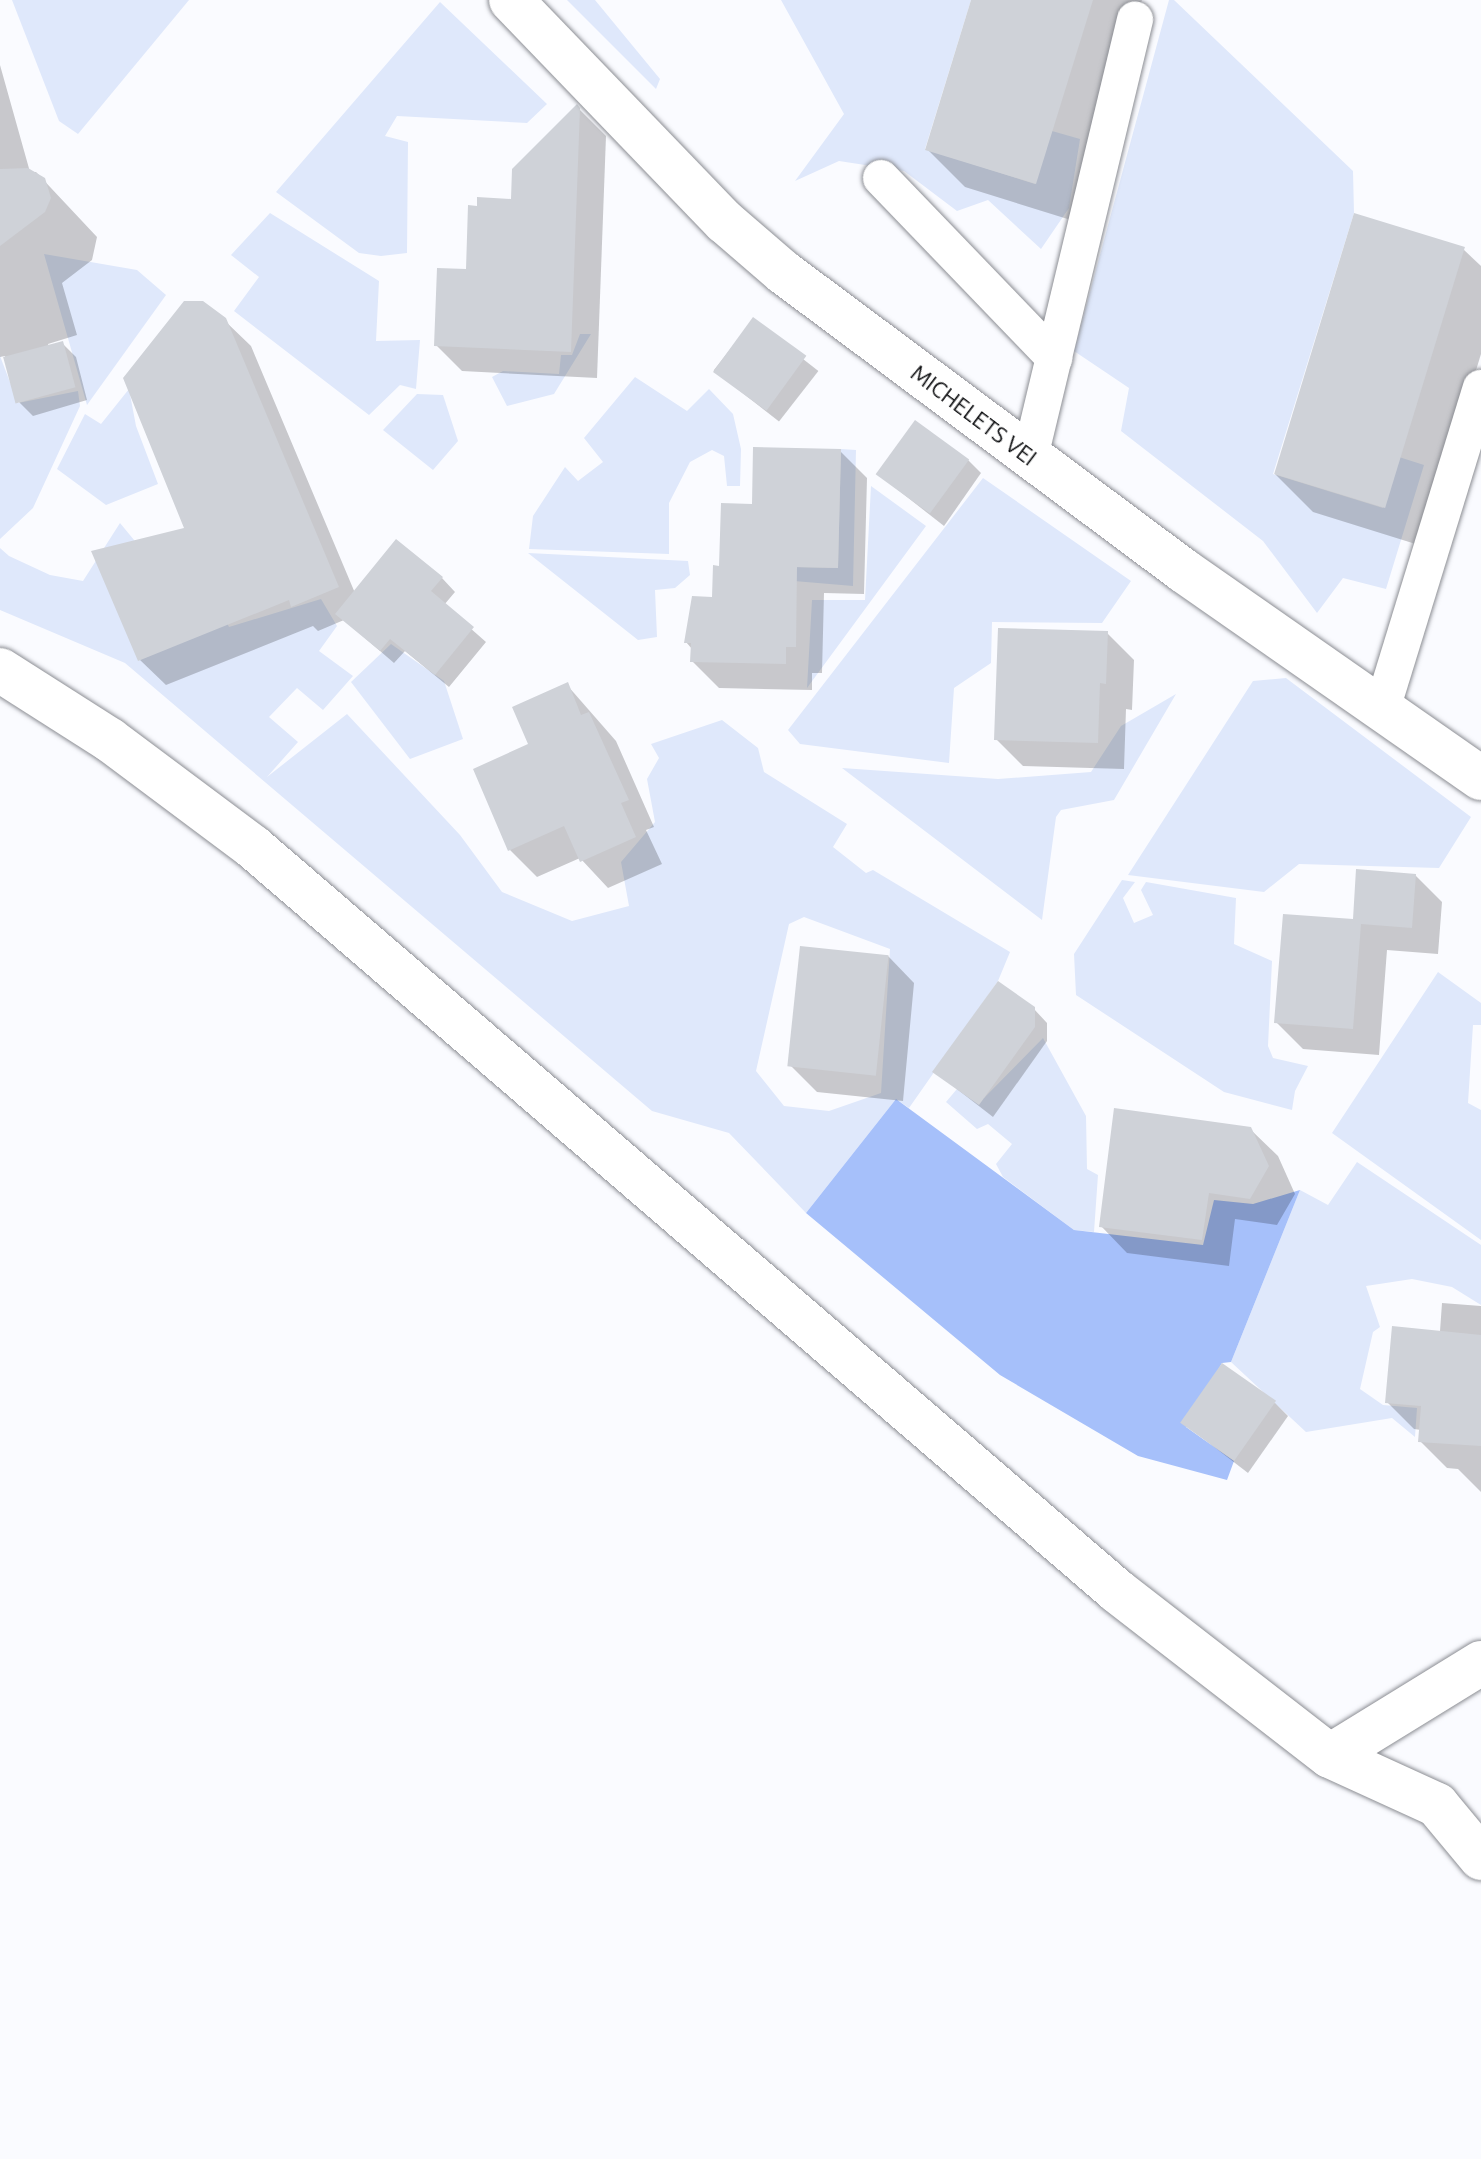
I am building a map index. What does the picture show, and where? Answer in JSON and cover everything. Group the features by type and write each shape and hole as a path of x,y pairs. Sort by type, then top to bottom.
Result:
{"street":[{"name":"MICHELETS VEI","path":"511,0 725,222 783,272 1184,571 1481,778"},
{"path":"0,670 110,740 253,847 1117,1591 1330,1756 1437,1805 1481,1858"},
{"path":"1330,1756 1481,1663"}],"lane":[{"path":"1030,457 1135,19"},
{"path":"881,178 1054,358"},
{"path":"1382,709 1481,388"}],"shaded area":[{"path":"12,0 189,0 78,134 59,121"},
{"path":"567,0 595,0 660,79 656,89"},
{"path":"781,0 971,0 925,149 1035,184 1052,131 1080,139 1069,208 1041,249 988,200 957,211 904,171 839,161 795,181 844,114"},
{"path":"1169,0 1174,0 1353,171 1354,213 1273,474 1383,508 1399,457 1424,465 1386,589 1343,578 1317,613 1263,541 1121,431 1129,388 1074,351"},
{"path":"440,2 547,104 527,123 397,116 385,136 408,142 407,253 381,256 359,253 276,192"},
{"path":"270,213 379,281 376,341 420,340 416,389 400,385 369,415 234,311 259,277 231,255"},
{"path":"44,254 137,270 166,295 87,405"},
{"path":"580,334 591,334 554,394 507,406 492,377 503,371 559,374 561,355 572,355"},
{"path":"0,356 18,403 78,391 80,406 33,508 0,539"},
{"path":"635,377 687,411 709,389 733,414 741,449 740,486 727,486 724,456 712,450 690,462 669,503 669,554 529,549 533,516 565,467 578,481 603,462 584,438"},
{"path":"129,389 136,426 158,484 106,505 57,469 85,414 101,424"},
{"path":"417,394 443,395 458,441 433,470 383,430"},
{"path":"841,449 856,450 853,586 794,581 788,567 838,568"},
{"path":"983,478 1131,581 1102,623 992,622 991,663 954,688 949,763 800,744 788,730"},
{"path":"871,486 926,526 807,688 812,600 865,600"},
{"path":"120,523 139,546 187,541 229,627 321,599 337,626 319,651 353,676 323,710 297,688 269,717 298,742 267,777 347,714 460,835 502,892 572,921 629,906 621,862 655,822 647,779 659,758 651,744 722,720 758,748 764,772 847,824 833,847 866,873 873,870 1010,952 998,981 909,1108 896,1099 806,1213 729,1133 652,1111 125,663 0,610 0,548 9,556 50,575 83,581","holes":["804,917 890,949 881,1093 829,1111 784,1106 756,1071 789,924"]},
{"path":"528,553 688,561 690,575 675,588 655,590 657,637 638,640"},
{"path":"391,644 444,681 463,739 410,759 351,682"},
{"path":"1286,678 1471,817 1439,868 1299,864 1264,892 1128,875 1253,681"},
{"path":"1176,694 1114,800 1061,810 1056,817 1042,920 842,768 998,779 1091,772 1121,726"},
{"path":"1122,880 1135,882 1123,898 1134,923 1153,915 1141,890 1146,882 1236,898 1234,944 1272,961 1268,1046 1273,1058 1308,1066 1295,1091 1292,1110 1224,1092 1076,995 1074,954"},
{"path":"1438,972 1481,1003 1481,1025 1473,1025 1468,1103 1481,1110 1481,1240 1332,1133"},
{"path":"1043,1038 1086,1116 1087,1169 1098,1175 1094,1232 1074,1230 1003,1177 996,1164 1012,1144 988,1124 977,1129 946,1102 962,1083 984,1098"},
{"path":"896,1099 1074,1230 1203,1245 1214,1200 1253,1204 1300,1190 1231,1362 1222,1363 1186,1427 1234,1461 1227,1480 1138,1456 1000,1375 806,1213"},
{"path":"1357,1162 1481,1245 1481,1305 1452,1287 1412,1279 1366,1286 1380,1327 1373,1332 1360,1389 1383,1405 1417,1408 1415,1437 1392,1418 1306,1432 1231,1362 1300,1190 1328,1205"}],"building":[{"path":"971,0 1093,0 1036,184 925,150"},
{"path":"577,104 580,108 571,352 434,346 437,268 466,269 468,205 477,206 477,197 511,199 512,169"},
{"path":"28,168 45,178 51,198 45,212 0,246 0,169"},
{"path":"1354,213 1465,247 1385,508 1274,474"},
{"path":"184,301 203,301 226,318 339,587 291,607 289,600 138,661 91,551 184,528 123,378"},
{"path":"753,317 806,356 766,411 713,372"},
{"path":"63,341 75,387 16,403 3,357"},
{"path":"915,420 969,459 930,514 876,474"},
{"path":"753,447 841,449 838,568 797,567 796,647 786,647 786,664 690,662 691,643 684,643 692,596 712,597 713,565 719,566 721,503 752,504"},
{"path":"396,539 443,577 431,591 474,627 435,675 390,639 380,651 335,614"},
{"path":"998,628 1108,631 1106,684 1100,683 1098,743 994,740"},
{"path":"568,682 581,715 589,712 629,800 621,803 636,837 580,862 564,826 508,851 473,769 528,744 512,707"},
{"path":"1356,869 1416,874 1412,928 1361,924 1353,1029 1274,1023 1283,914 1353,919"},
{"path":"800,946 889,955 876,1076 787,1066"},
{"path":"998,981 1035,1007 1035,1027 979,1105 932,1072"},
{"path":"1114,1108 1251,1127 1269,1166 1250,1199 1209,1193 1202,1240 1099,1227"},
{"path":"1392,1326 1481,1335 1481,1446 1418,1442 1421,1406 1385,1403"},
{"path":"1222,1363 1276,1401 1234,1461 1180,1423"}]}
